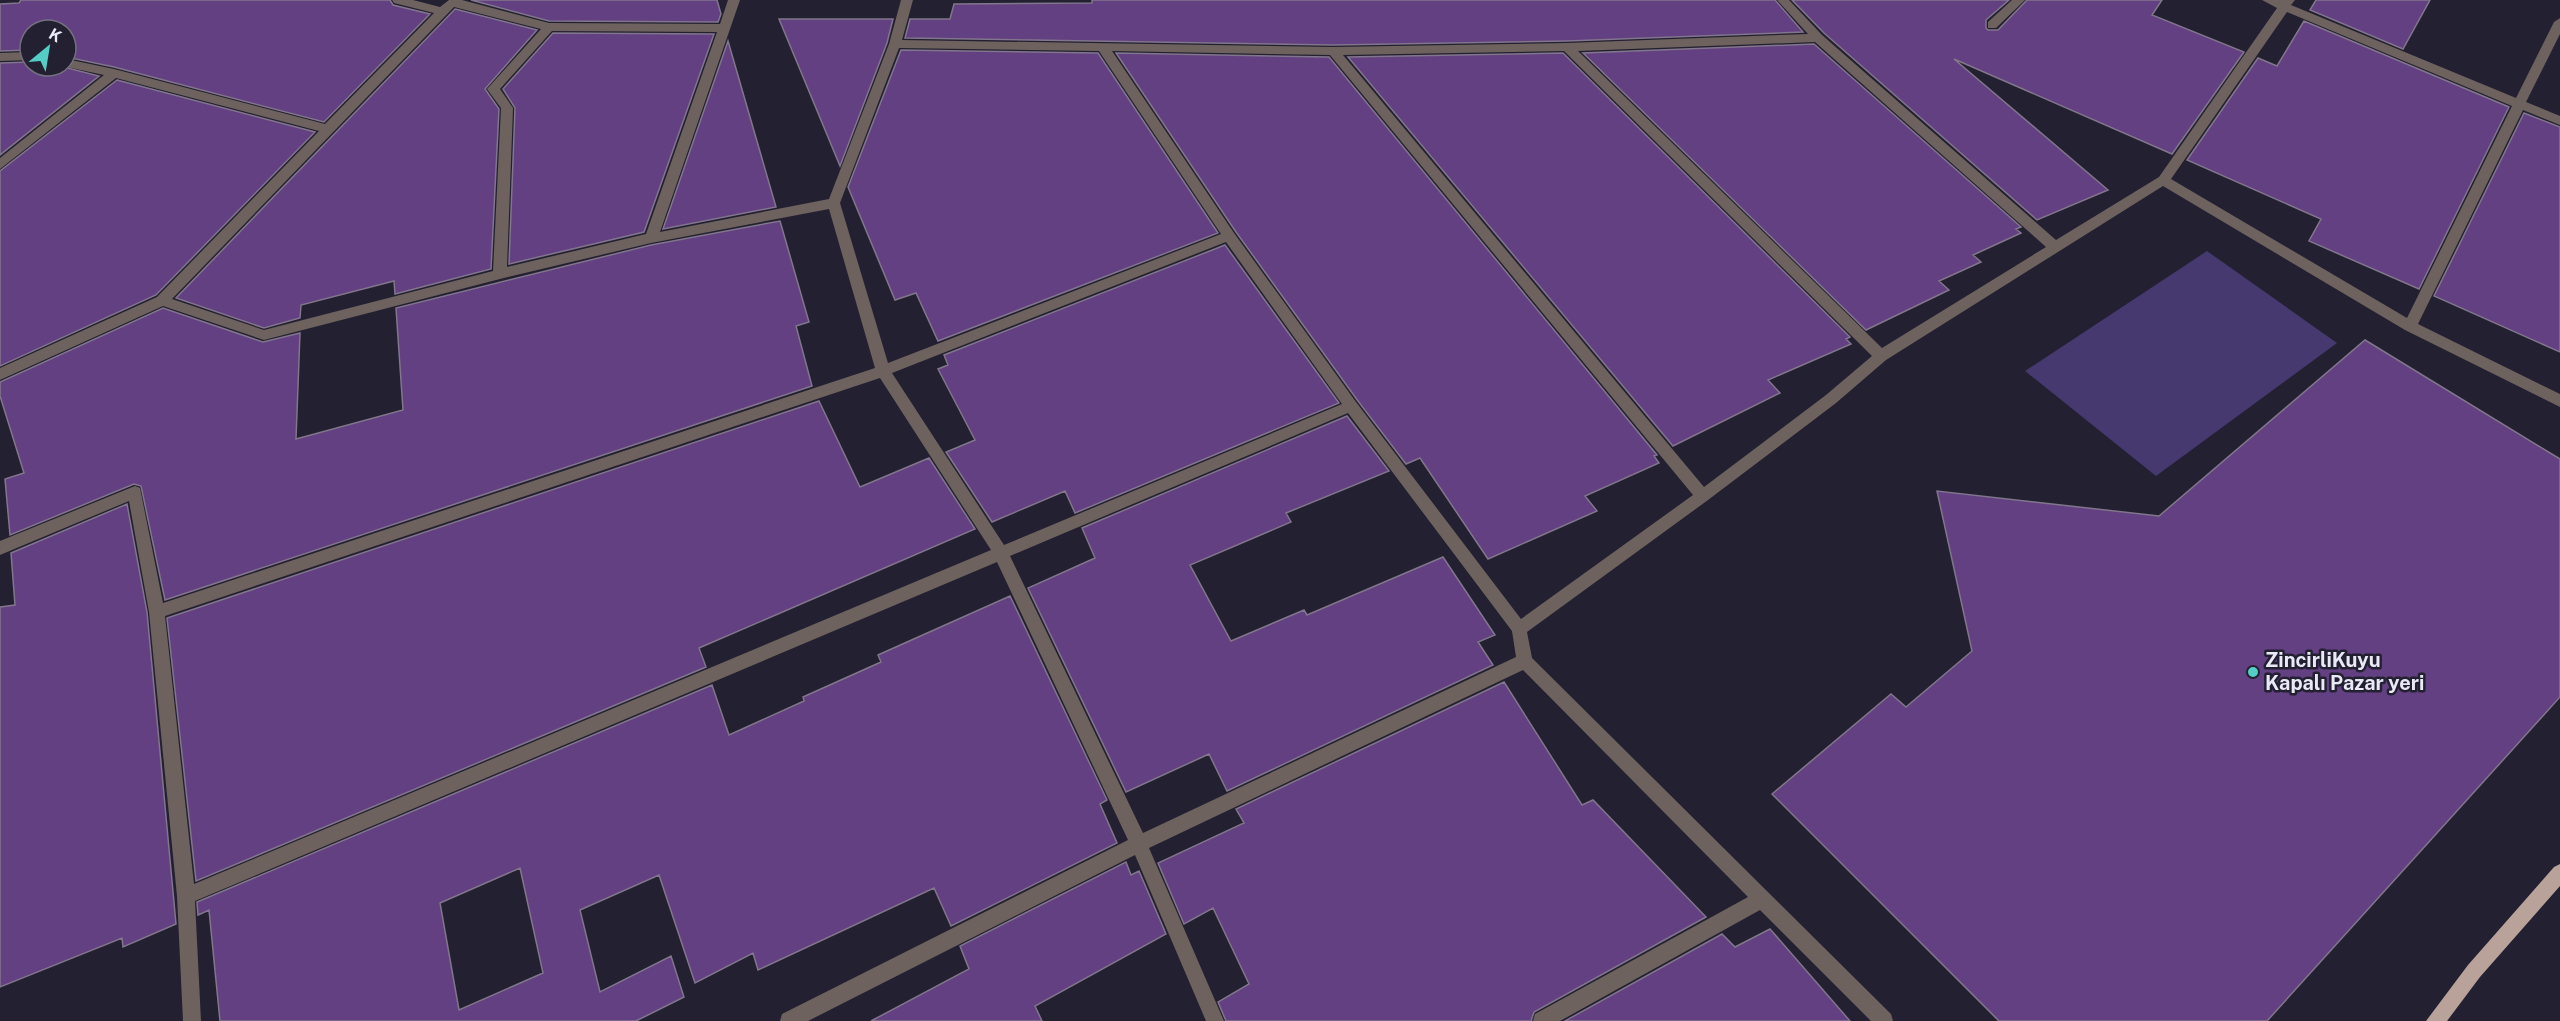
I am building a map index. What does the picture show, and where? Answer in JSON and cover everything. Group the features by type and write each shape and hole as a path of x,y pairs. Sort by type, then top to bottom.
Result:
{"main road":[{"path":"2435,1021 2474,971 2560,873"}],"street":[{"path":"399,0 450,5 549,27 726,28"},
{"path":"651,238 734,0"},
{"path":"907,0 895,44 834,203 883,371 1001,553 1139,844 1215,1021"},
{"path":"1783,0 1818,38 2055,247"},
{"path":"1992,25 2019,0"},
{"path":"2268,0 2286,3 2560,121"},
{"path":"1520,629 1703,496 1831,399 1881,356 2163,180 2286,3"},
{"path":"0,374 162,301 326,129 450,5"},
{"path":"2410,326 2560,22"},
{"path":"500,274 507,108 493,89 549,27"},
{"path":"895,44 1333,51 1568,47 1818,38"},
{"path":"1568,47 1881,356"},
{"path":"1104,49 1229,237 1351,406 1520,629 1525,662 1884,1021"},
{"path":"1333,51 1703,496"},
{"path":"0,57 18,56"},
{"path":"78,66 326,129"},
{"path":"0,165 114,73"},
{"path":"2163,180 2410,326 2560,401"},
{"path":"162,301 264,335 651,238 834,203"},
{"path":"157,612 883,371 1229,237"},
{"path":"186,896 1351,406"},
{"path":"0,548 135,492 157,612 186,896 192,1021"},
{"path":"789,1021 1139,844 1525,662"},
{"path":"1542,1021 1762,899"}],"shaded area":[{"path":"2207,251 2337,343 2156,476 2025,371"}],"building":[{"path":"21,0 390,0 393,5 430,14 324,122 78,60 78,18 18,18 18,50 0,51 0,4 19,3"},
{"path":"471,0 717,0 721,14 718,22 549,21"},
{"path":"1092,0 1775,0 1803,32 1567,41 1333,45 905,38 910,19 950,19 954,4 1092,3"},
{"path":"1792,0 2009,0 1986,20 1988,30 1998,30 2027,0 2162,0 2152,15 2244,52 2172,154 1954,59 2108,190 2037,220 1824,33"},
{"path":"2316,0 2430,0 2403,49 2310,10"},
{"path":"455,9 537,30 485,89 499,109 491,269 395,294 394,281 301,305 300,318 264,328 176,298"},
{"path":"779,19 893,19 887,43 840,166"},
{"path":"2304,21 2509,107 2419,289 2309,241 2321,219 2187,160 2258,58 2277,66"},
{"path":"553,33 714,34 644,232 509,264 515,108 503,89"},
{"path":"728,41 776,207 663,229"},
{"path":"1814,44 2021,227 2016,229 2021,233 1973,255 1981,262 1939,281 1949,290 1866,330 1583,53"},
{"path":"901,50 1098,53 1218,233 938,341 916,293 895,300 848,187"},
{"path":"1116,53 1329,57 1657,455 1654,456 1659,463 1585,496 1597,511 1488,559 1420,458 1406,464 1358,401 1236,232"},
{"path":"1563,53 1850,337 1846,339 1851,344 1768,380 1780,393 1673,446 1348,57"},
{"path":"18,62 18,78 78,78 78,71 99,76 0,155 0,63"},
{"path":"117,80 315,132 156,295 0,366 0,171"},
{"path":"2524,113 2560,127 2560,352 2434,296"},
{"path":"780,221 809,322 796,326 812,386 165,600 141,486 134,484 10,535 5,479 24,473 0,396 0,382 163,308 263,342 300,333 296,439 403,410 396,308 651,245"},
{"path":"1225,245 1339,403 1075,513 1065,491 992,522 946,452 975,440 938,369 948,365 944,355"},
{"name":"ZincirliKuyu Kapalı Pazar yeri","path":"2365,340 2560,459 2560,697 2267,1021 1999,1021 1772,794 1891,694 1906,707 1972,651 1937,491 2159,516"},
{"path":"819,401 860,487 929,458 975,529 699,648 706,667 196,881 167,618"},
{"path":"1347,416 1389,471 1286,513 1291,522 1190,565 1231,641 1304,610 1307,615 1443,557 1495,635 1478,642 1493,665 1227,791 1209,754 1126,792 1028,588 1095,558 1082,528"},
{"path":"127,504 147,612 176,924 123,947 122,938 0,987 0,607 15,605 11,553"},
{"path":"1010,596 1107,800 1100,804 1117,843 951,926 934,888 758,970 753,953 695,983 659,875 580,910 600,992 671,956 684,997 636,1021 220,1021 209,910 198,915 197,902 712,685 729,735 804,701 803,697 881,662 878,655","holes":["520,868 543,973 459,1010 440,903"]},
{"path":"1504,682 1582,805 1593,800 1706,917 1534,1012 1531,1021 1226,1021 1218,1002 1249,984 1213,908 1184,924 1158,863 1244,823 1236,809"},
{"path":"1126,862 1131,875 1139,871 1166,934 1035,1006 1042,1021 871,1021 969,969 960,946"},
{"path":"1770,929 1850,1021 1565,1021 1722,934 1735,947"}],"place":[{"name":"ZincirliKuyu Kapalı Pazar yeri","path":"2253,672"}]}
